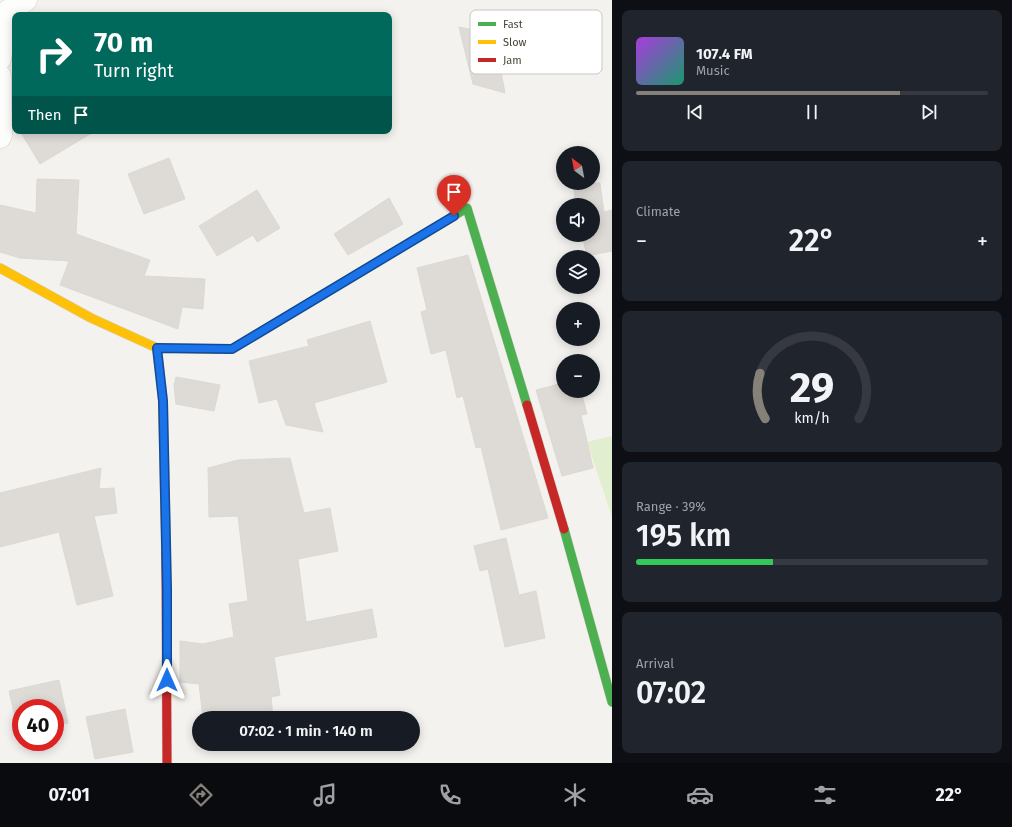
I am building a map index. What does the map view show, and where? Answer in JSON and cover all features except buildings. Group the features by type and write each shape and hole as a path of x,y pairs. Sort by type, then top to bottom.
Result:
{"street":[{"path":"0,59 8,11 26,0"},
{"path":"0,76 0,137"},
{"path":"0,268 91,318 157,348 232,349 467,208 556,499 612,702"},
{"path":"157,348 163,401 167,589 167,763"}],"green space":[{"path":"612,436 612,517 587,442"}],"traffic: fast":[{"path":"212,349 232,349 467,208 527,405"},
{"path":"564,529 612,702"}],"traffic: slow":[{"path":"0,268 91,318 157,348 212,349"},
{"path":"157,348 163,401 166,552"}],"traffic: jam":[{"path":"527,405 564,529"},
{"path":"166,552 167,763"}],"route":[{"path":"167,680 167,589 163,401 157,348 232,349 454,216"}]}
